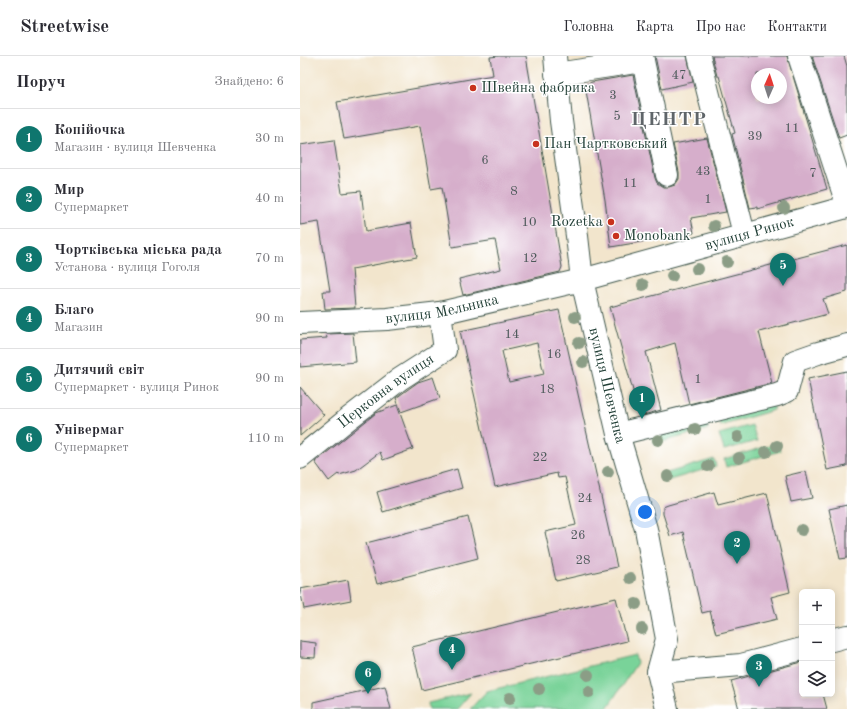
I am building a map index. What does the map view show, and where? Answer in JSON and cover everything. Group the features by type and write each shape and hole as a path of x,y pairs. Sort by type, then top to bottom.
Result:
{"street":[{"path":"700,56 744,234"},
{"path":"799,56 847,205"},
{"path":"556,65 643,58 667,175"},
{"name":"вулиця Шевченка","path":"556,65 561,121 582,280 618,434 646,529 667,638 658,672 667,709"},
{"name":"вулиця Ринок","path":"582,280 847,205"},
{"name":"вулиця Мельника","path":"300,323 387,319 440,313 582,280"},
{"name":"Церковна вулиця","path":"300,458 348,418 400,379 445,350 440,313"},
{"path":"618,434 777,395 787,391 795,361 847,345"},
{"path":"835,639 847,636"},
{"path":"658,672 741,665 799,650"}],"green space":[{"path":"772,402 774,410 720,426 718,418"},
{"path":"706,421 708,429 655,444 652,437"},
{"path":"752,425 757,441 724,450 719,434"},
{"path":"778,443 780,451 726,467 724,459"},
{"path":"714,459 716,466 663,482 660,475"},
{"path":"635,655 637,663 607,708 470,709 487,691"},
{"path":"471,693 457,709 429,709 428,703"}],"building":[{"path":"526,56 562,267 560,272 463,295 459,279 501,269 495,240 452,247 442,187 431,189 420,126 344,139 337,102 493,75 490,57"},
{"path":"655,56 687,56 693,82 662,89"},
{"path":"712,56 787,56 827,189 757,209 757,207 750,208 732,134 735,133 719,76 717,76"},
{"path":"812,56 844,56 847,66 847,135 839,138"},
{"path":"633,75 657,183 663,187 669,187 675,185 679,179 673,144 707,138 726,212 691,218 694,233 611,247 605,200 585,85 592,82"},
{"path":"334,140 342,193 361,191 366,231 411,223 417,257 352,269 355,308 325,309 323,291 330,291 319,222 300,225 300,145"},
{"path":"847,245 847,292 823,299 828,314 759,332 772,383 689,404 675,343 646,352 661,410 640,416 610,307"},
{"path":"559,310 617,567 556,581 545,532 576,525 565,477 558,478 557,473 495,487 460,331","holes":["537,343 544,374 509,382 502,351"]},
{"path":"353,333 356,362 300,367 300,340 327,338 326,334"},
{"path":"847,371 847,466 827,470 808,379"},
{"path":"433,377 440,398 401,412 396,398 418,382"},
{"path":"300,387 324,415 300,436"},
{"path":"397,405 413,449 383,460 380,452 356,470 338,474 329,481 315,462 376,413"},
{"path":"457,469 462,488 383,512 377,492"},
{"path":"806,471 812,498 791,502 785,476"},
{"path":"714,492 718,505 767,493 790,592 771,597 777,619 716,634 710,611 702,613 683,532 670,536 663,514 663,507"},
{"path":"847,505 847,558 840,559 829,509"},
{"path":"468,517 478,558 377,584 366,543"},
{"path":"348,580 351,600 304,609 300,589"},
{"path":"616,598 627,641 422,690 412,647"},
{"path":"300,641 316,643 315,658 300,657"},
{"path":"799,663 799,697 824,697 827,709 739,709 731,681"},
{"path":"385,686 391,709 313,709 313,702"}],"place":[{"name":"Швейна фабрика","path":"473,88"},
{"name":"Пан Чартковський","path":"536,144"},
{"name":"Rozetka","path":"611,222"},
{"name":"Monobank","path":"616,236"},
{"name":"Дитячий світ","path":"783,286"},
{"name":"Копійочка","path":"642,419"},
{"name":"Мир","path":"737,564"},
{"name":"Благо","path":"452,670"},
{"name":"Чортківська міська рада","path":"759,687"},
{"name":"Універмаг","path":"368,694"}],"district":[{"name":"ЦЕНТР","path":"669,120"}]}
